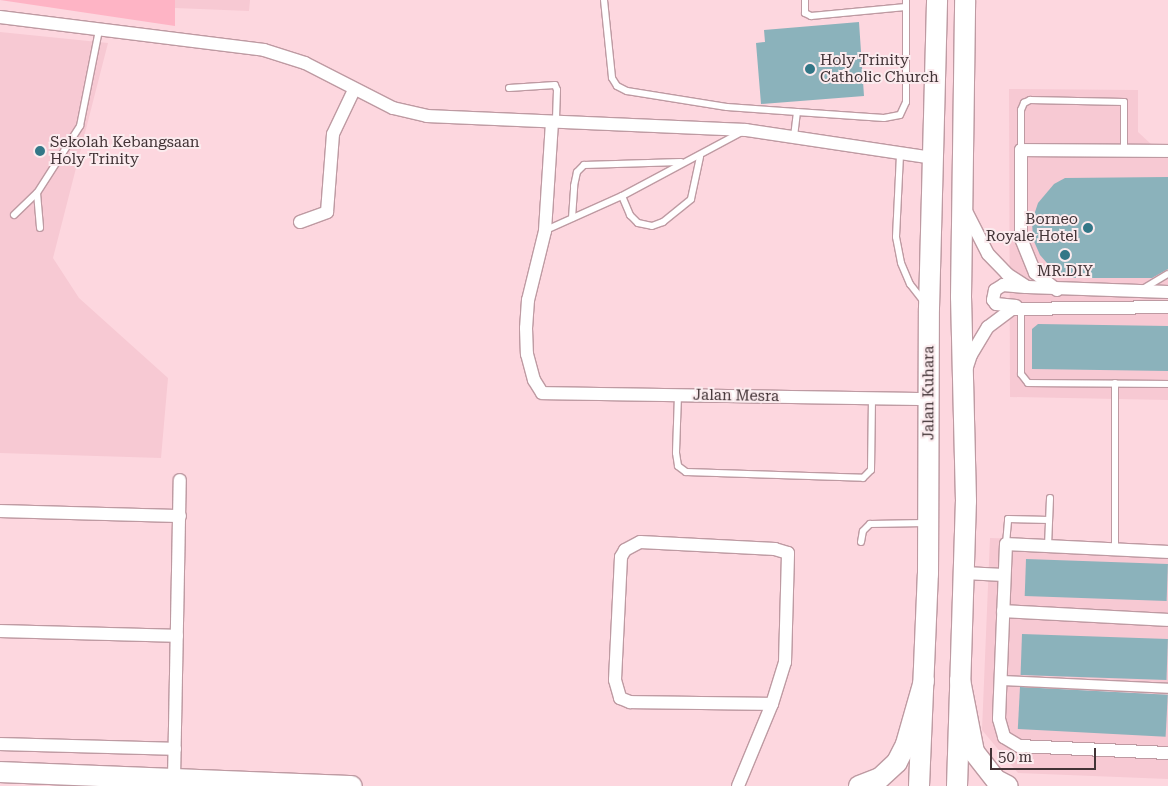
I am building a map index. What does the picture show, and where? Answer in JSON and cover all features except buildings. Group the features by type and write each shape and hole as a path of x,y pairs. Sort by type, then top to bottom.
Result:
{"main road":[{"name":"Jalan Kuhara","path":"919,786 929,524 928,308 937,0"},
{"path":"933,158 947,143 949,79 965,6"},
{"path":"957,786 964,573 962,199 965,6"},
{"path":"960,680 974,752 996,780 1008,786"},
{"path":"859,786 880,778 897,762 906,744 924,681"},
{"path":"0,772 352,786"}],"street":[{"path":"0,17 264,50 305,62 354,90 393,108 427,116 746,130 794,135 900,155 933,158"},
{"path":"300,222 327,212 333,134 354,90"},
{"path":"545,231 554,122"},
{"path":"1057,290 1035,273 1021,239 1021,150 1168,151"},
{"path":"962,199 973,230 988,254 1007,274 1027,287"},
{"name":"Jalan Mesra","path":"545,231 528,300 526,328 527,354 534,380 542,393 929,399"},
{"path":"1168,292 1057,290 1000,285 993,296 996,304 1002,307 1168,307"},
{"path":"963,382 971,355 988,327 1006,311 1021,306"},
{"path":"174,779 180,480"},
{"path":"0,511 180,516"},
{"path":"738,786 772,704 785,662 788,553 775,550 640,542 625,550 621,557 615,680 620,698 630,702 772,704"},
{"path":"1168,552 1006,544 1000,729 1004,737 1019,746 1168,753"},
{"path":"964,573 1004,575"},
{"path":"1003,612 1168,620"},
{"path":"0,631 177,636"},
{"path":"1001,680 1168,688"},
{"path":"0,744 175,749"}],"lane":[{"path":"604,0 612,78 618,86 627,91 727,107 884,118 900,115 906,102 906,4 811,16 805,13 805,0"},
{"path":"14,215 37,193 80,126 99,30"},
{"path":"509,88 554,85 557,90 554,122"},
{"path":"1021,150 1021,110 1024,103 1030,100 1124,102 1124,151"},
{"path":"794,135 797,112"},
{"path":"545,231 622,196 683,162 700,157 746,130"},
{"path":"900,155 896,237 910,284 928,308"},
{"path":"622,196 630,215 638,223 652,226 663,222 691,199 700,157"},
{"path":"572,218 577,172 584,165 683,162"},
{"path":"37,193 40,228"},
{"path":"1138,292 1168,274"},
{"path":"1021,306 1022,379 1028,383 1168,384"},
{"path":"1115,383 1116,549"},
{"path":"678,395 676,453 678,466 686,472 863,478 871,470 872,398"},
{"path":"1048,546 1050,498"},
{"path":"1006,544 1008,519 1049,520"},
{"path":"861,542 863,531 870,524 929,524"}],"shaded area":[{"path":"0,0 175,0 175,26"},
{"path":"175,0 250,0 249,11 175,8"},
{"name":"Sekolah Kebangsaan Holy Trinity","path":"0,32 108,43 53,258 79,298 168,378 161,458 0,453"},
{"path":"1009,89 1138,90 1138,132 1151,144 1168,144 1168,400 1010,397"},
{"path":"990,538 1168,545 1168,779 1018,773 982,730"}],"place":[{"name":"Holy Trinity Catholic Church","path":"810,69"},
{"name":"Sekolah Kebangsaan Holy Trinity","path":"40,151"},
{"name":"Borneo Royale Hotel","path":"1088,228"},
{"name":"MR.DIY","path":"1065,255"}]}
